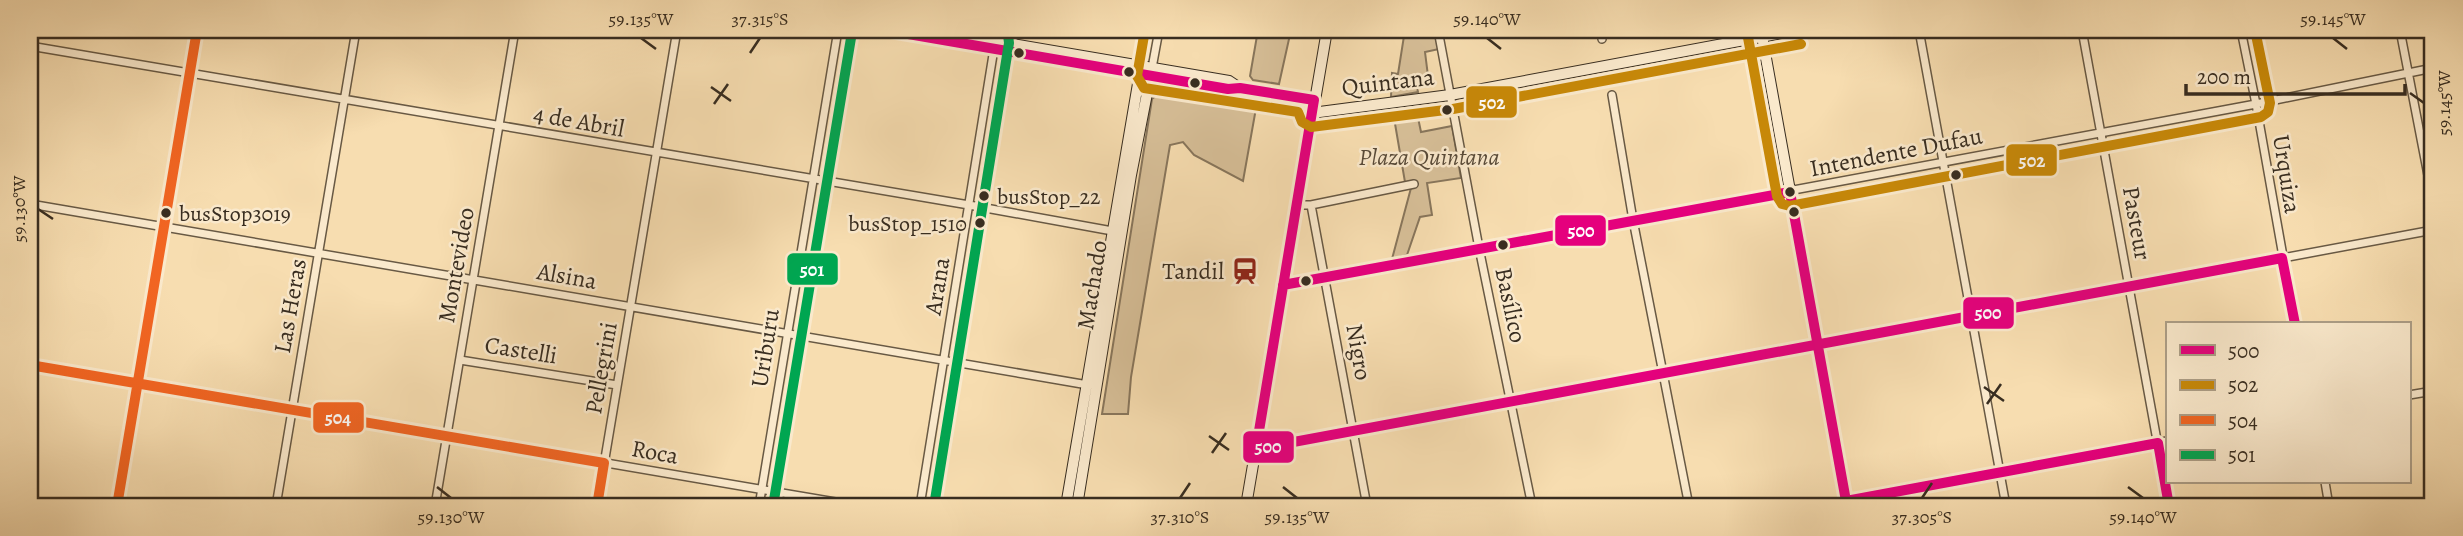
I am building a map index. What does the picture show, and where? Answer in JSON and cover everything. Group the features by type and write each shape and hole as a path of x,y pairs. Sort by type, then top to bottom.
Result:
{"street":[{"path":"117,506 197,30"},
{"name":"Las Heras","path":"276,506 356,30"},
{"name":"Montevideo","path":"435,506 515,30"},
{"name":"Pellegrini","path":"597,506 677,30"},
{"name":"Uriburu","path":"758,506 838,30"},
{"path":"885,30 995,40"},
{"path":"930,30 995,40 1228,89 1240,88 1314,100"},
{"name":"Machado","path":"1117,232 1158,30"},
{"path":"1246,506 1326,30"},
{"name":"Basílico","path":"1438,30 1532,506"},
{"path":"1601,30 1602,39"},
{"name":"Quintana","path":"1312,113 1450,95 1762,33 1798,30"},
{"path":"1919,30 2006,506"},
{"name":"Pasteur","path":"2082,30 2169,506"},
{"name":"Urquiza","path":"2241,30 2295,322"},
{"path":"2400,30 2433,201"},
{"path":"1762,33 1847,504"},
{"name":"Arana","path":"920,506 995,40"},
{"name":"4 de Abril","path":"30,46 1117,232"},
{"name":"Intendente Dufau","path":"1283,285 1790,192 2433,68"},
{"name":"Machado","path":"1077,506 1092,385 1140,70"},
{"path":"1612,95 1633,220 1689,506"},
{"path":"1297,205 1311,205 1414,184"},
{"name":"Alsina","path":"30,204 1092,385"},
{"name":"Nigro","path":"1311,205 1367,506"},
{"path":"1256,449 2433,230"},
{"name":"Castelli","path":"460,360 617,385"},
{"name":"Roca","path":"30,365 859,506"},
{"name":"Machado","path":"1066,506 1092,385"},
{"path":"2410,395 2433,391"},
{"path":"1818,506 1847,504 2166,441"},
{"path":"2325,484 2329,506"}],"green space":[{"path":"1258,30 1291,30 1279,84 1253,80 1250,76"},
{"path":"1399,30 1435,30 1439,49 1425,52 1428,76 1415,78 1418,92 1391,97 1392,73 1398,74 1404,36 1398,34"},
{"path":"1170,84 1258,97 1243,181 1194,155 1183,142 1170,145 1131,377 1128,414 1102,414 1152,99"},
{"name":"Plaza Quintana","path":"1416,108 1421,132 1452,126 1461,178 1427,183 1432,215 1420,217 1407,255 1392,259 1411,188 1406,188 1393,112"}],"transit line":[{"name":"504","path":"117,506 197,30"},
{"name":"500","path":"885,30 1228,89 1240,88 1314,100"},
{"name":"501","path":"934,506 1009,43 1008,35 1003,30"},
{"name":"502","path":"1145,30 1137,76 1144,88 1298,112 1302,122 1311,127 1453,109 1801,44"},
{"name":"502","path":"1747,32 1777,196 1782,204 1790,206 2261,117 2268,112 2270,103 2255,30"},
{"name":"501","path":"773,506 852,32"},
{"name":"500","path":"1314,100 1256,449 2282,258 2295,322"},
{"name":"500","path":"1283,285 1790,192 1846,501 2158,443 2169,506"},
{"name":"504","path":"30,365 604,463 597,506"}],"place":[{"name":"busStop_22","path":"984,196"},
{"name":"busStop3019","path":"166,213"},
{"name":"busStop_1510","path":"980,223"},
{"name":"Tandil","path":"1245,271"}]}
